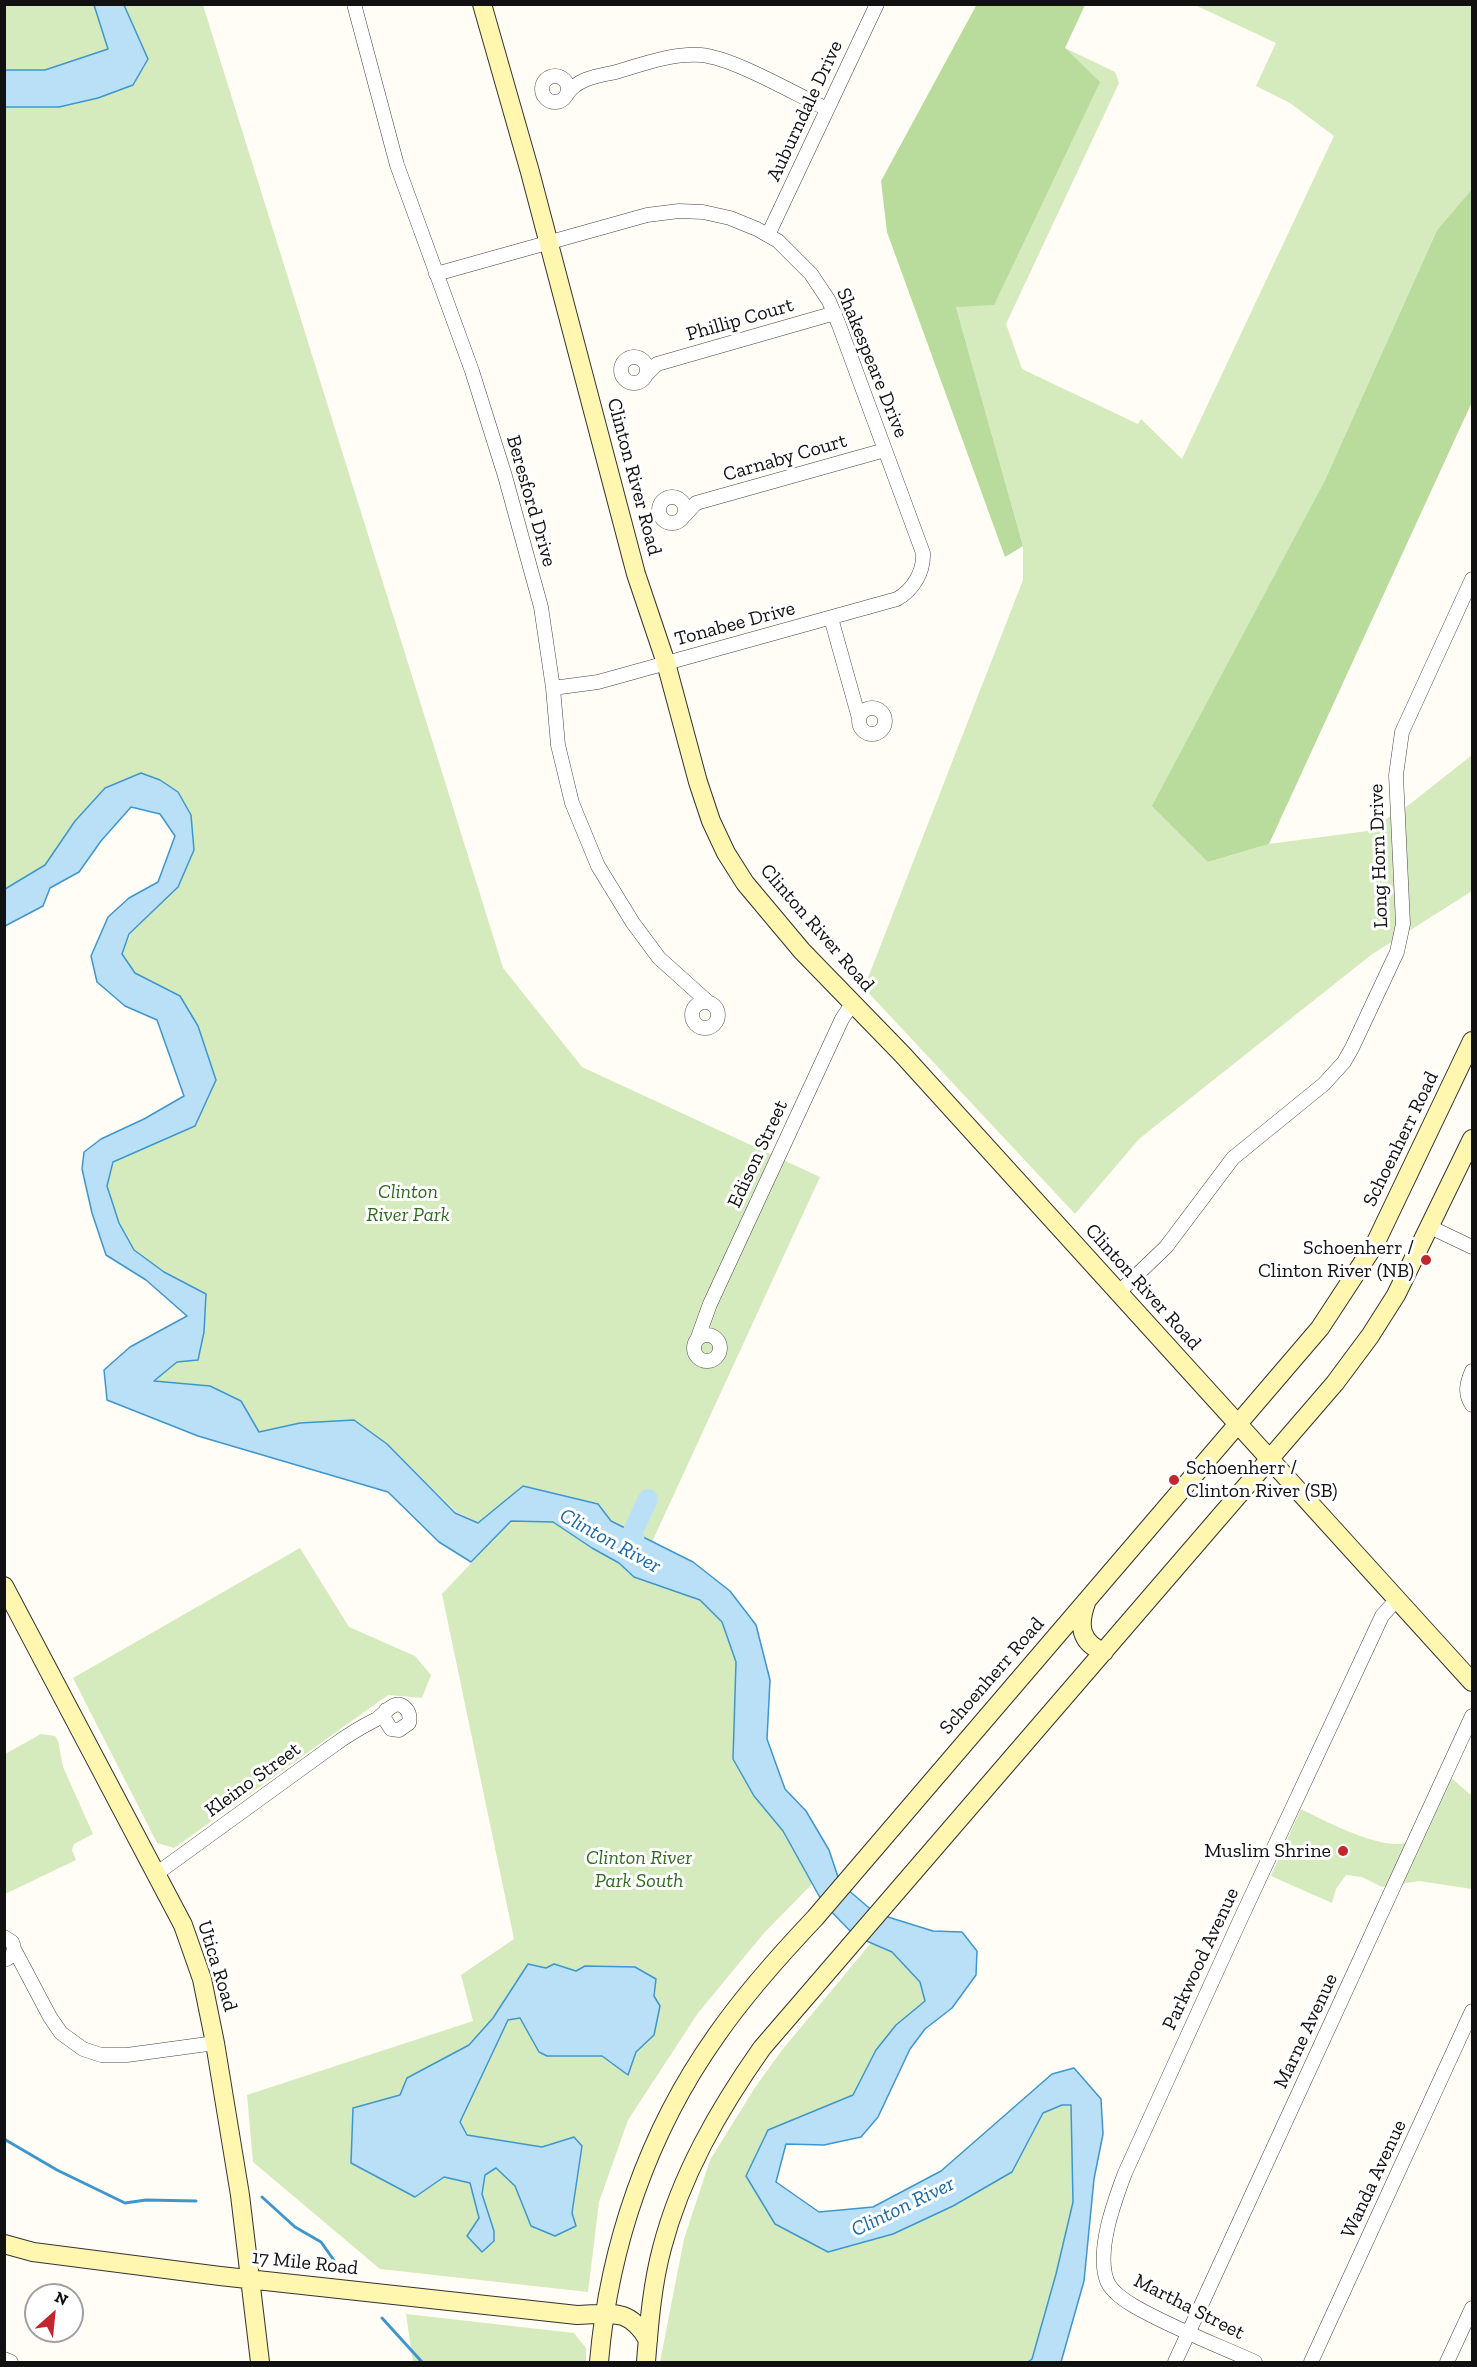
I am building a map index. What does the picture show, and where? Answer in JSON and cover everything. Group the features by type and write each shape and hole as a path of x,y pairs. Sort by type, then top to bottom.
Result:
{"street":[{"name":"Beresford Drive","path":"354,4 397,165 472,371 506,476 541,607 554,688 558,745 572,803 598,866 620,905 659,958 708,1002"},
{"name":"Clinton River Road","path":"482,4 636,574 666,663 698,782 711,821 726,853 761,902 802,951 903,1055 1473,1682"},
{"name":"Auburndale Drive","path":"768,235 877,4"},
{"path":"578,82 558,102 549,100 543,95 542,86 546,79 554,76 578,82 661,59 683,55 702,55 737,66 827,109"},
{"path":"562,78 567,85 567,94"},
{"name":"Shakespeare Drive","path":"436,274 647,214 679,211 703,212 730,218 778,241 811,274 835,314 923,553 922,568 917,578"},
{"name":"Phillip Court","path":"641,359 657,363 835,314"},
{"path":"646,375 646,366 641,359 629,358 623,363 621,371 624,378 632,382 640,381 646,375 657,363"},
{"name":"Carnaby Court","path":"680,499 696,503 885,450"},
{"path":"685,515 685,506 680,499 672,497 664,500 660,507 661,516 675,523 685,515 696,503"},
{"name":"Tonabee Drive","path":"554,688 598,682 897,599 908,591 917,578"},
{"name":"Long Horn Drive","path":"1118,1293 1166,1247 1233,1158 1324,1084 1344,1062 1352,1048 1397,952 1403,924 1396,775 1402,732 1473,579"},
{"path":"831,618 862,730 870,733 878,732 884,726 884,717 880,710 856,702"},
{"path":"859,718 864,711 872,708"},
{"path":"691,987 695,1001 693,1010 694,1022 701,1027 710,1027 716,1022 718,1014 715,1006 708,1002 699,1003 693,1010"},
{"name":"Edison Street","path":"697,1340 710,1304 837,1029 852,1004"},
{"name":"Schoenherr Road","path":"599,2362 603,2314 633,2198 672,2109 702,2056 768,1967 815,1918 1306,1347 1350,1284 1382,1229 1465,1074 1473,1041"},
{"path":"646,2362 661,2250 683,2187 703,2143 735,2088 762,2048 1335,1383 1370,1336 1400,1288 1473,1139"},
{"path":"1430,1227 1473,1247"},
{"path":"704,1323 718,1343 719,1351 715,1358 707,1361 699,1359 694,1352 697,1340 705,1336 713,1337"},
{"path":"1473,1371 1467,1382 1466,1391 1473,1405"},
{"name":"Utica Road","path":"4,1586 156,1874 192,1948 208,2002 240,2195 260,2362"},
{"name":"Parkwood Avenue","path":"1108,2282 1105,2250 1108,2226 1114,2200 1125,2174 1382,1616 1397,1599"},
{"path":"1087,1600 1081,1616 1082,1634 1091,1646 1104,1652"},
{"name":"Kleino Street","path":"156,1874 363,1725 381,1723 395,1730 403,1729 409,1723 410,1715 405,1708 397,1705 387,1710 381,1723"},
{"name":"Marne Avenue","path":"1175,2362 1473,1716"},
{"path":"4,1937 12,1942 9,1954 21,1965 61,2033 84,2049 101,2055 127,2055 215,2043"},
{"name":"Wanda Avenue","path":"1311,2362 1473,2011"},
{"name":"17 Mile Road","path":"4,2244 33,2252 250,2280 577,2315 619,2314 634,2321 648,2340"},
{"name":"Martha Street","path":"1108,2282 1134,2307 1255,2362"},
{"path":"1447,2362 1473,2308"},
{"path":"4,2359 11,2362"}],"green space":[{"path":"977,4 1085,5 1065,48 1100,82 994,305 956,307 1023,546 1005,557 887,232 881,181"},
{"name":"Clinton River Park","path":"5,5 203,5 503,968 582,1067 820,1177 652,1542 611,1521 597,1504 522,1486 479,1523 456,1512 387,1444 354,1420 299,1423 259,1432 241,1401 209,1386 154,1381 177,1362 198,1360 206,1294 163,1272 134,1250 119,1224 107,1186 114,1162 195,1126 216,1079 198,1025 180,997 134,972 122,954 131,933 178,887 193,850 191,815 178,793 160,780 140,773 105,787 76,819 45,865 5,888"},
{"path":"1195,5 1472,5 1472,189 1437,230 1325,480 1218,683 1208,862 1269,844 1367,831 1410,804 1472,755 1472,891 1371,955 1139,1139 1075,1214 864,988 1023,580 1023,546 956,307 1065,48 1115,72 1119,83 1006,324 1022,369 1138,424 1141,419 1182,459 1334,136 1290,103 1256,86 1276,43"},
{"path":"1472,189 1472,402 1269,844 1208,862 1152,806 1325,480 1437,230"},
{"name":"Clinton River Park South","path":"511,1521 553,1522 592,1548 620,1563 634,1577 700,1600 722,1622 736,1662 733,1760 754,1796 783,1831 812,1884 764,1933 698,2013 628,2120 599,2202 588,2292 380,2269 253,2162 247,2095 473,2021 461,1975 514,1939 442,1594"},
{"path":"300,1548 349,1627 415,1656 431,1675 422,1698 388,1695 174,1848 157,1843 73,1678"},
{"path":"41,1734 55,1736 58,1741 63,1767 93,1834 74,1844 72,1850 76,1860 5,1894 5,1754"},
{"path":"1449,1776 1472,1796 1472,1889 1419,1881 1382,1887 1362,1877 1346,1875 1336,1889 1332,1903 1271,1876 1301,1809 1338,1827 1368,1838 1395,1844 1408,1843 1424,1836"},
{"path":"871,1943 892,1952 920,1982 925,2001 896,2025 876,2050 853,2095 768,2130 775,2224 893,2234 953,2206 1012,2172 1043,2113 1062,2105 1071,2105 1073,2202 1032,2359 1028,2362 660,2362 684,2239 710,2160 754,2089 782,2050"},
{"path":"406,2314 574,2333 586,2348 586,2362 413,2362"}],"water":[{"path":"94,5 124,5 148,59 133,85 98,98 59,107 5,107 5,70 45,70 108,49"},
{"name":"Clinton River","path":"141,773 160,780 178,792 191,815 194,850 178,887 129,934 122,954 135,973 180,996 198,1026 216,1080 195,1126 113,1162 107,1186 119,1223 134,1250 164,1272 206,1294 204,1332 198,1360 177,1362 154,1381 210,1386 241,1401 259,1432 300,1423 354,1420 387,1444 455,1513 478,1523 523,1486 598,1504 611,1521 693,1562 730,1591 756,1625 770,1680 767,1739 785,1789 806,1811 829,1850 840,1883 875,1913 933,1931 962,1932 977,1951 976,1975 952,2008 925,2029 910,2049 878,2117 861,2137 824,2145 786,2144 776,2182 819,2212 873,2207 941,2171 1052,2074 1074,2068 1101,2099 1103,2134 1094,2179 1084,2281 1061,2362 1028,2362 1032,2359 1056,2274 1073,2202 1071,2105 1062,2105 1043,2113 1012,2172 953,2206 893,2234 828,2252 775,2224 746,2176 768,2130 853,2095 876,2050 896,2025 925,2001 920,1982 892,1952 855,1936 823,1903 783,1831 754,1796 733,1759 736,1662 722,1622 700,1600 634,1577 619,1563 553,1522 511,1521 471,1562 439,1542 388,1492 198,1436 107,1400 104,1370 130,1347 187,1316 146,1280 106,1255 92,1213 82,1169 84,1152 101,1139 144,1119 184,1096 157,1020 125,1006 97,982 91,956 108,917 129,898 158,882 175,836 160,814 131,807 101,841 79,872 50,888 43,906 5,926 5,889 45,865 75,821 105,788"},
{"path":"528,1964 546,1968 554,1964 576,1971 585,1966 635,1967 656,1979 654,1996 660,2006 654,2035 636,2052 628,2075 602,2056 547,2056 539,2052 520,2018 508,2020 460,2122 467,2135 542,2147 574,2137 582,2146 572,2213 576,2226 555,2236 531,2226 515,2186 496,2168 485,2175 482,2194 494,2231 494,2241 482,2252 467,2236 479,2218 470,2183 444,2177 415,2197 351,2163 353,2108 400,2095 407,2078 469,2045 493,2018"}],"waterway":[{"name":"Clinton River","path":"637,1556 633,1531 648,1499"},
{"path":"4,2139 57,2170 125,2203 146,2200 196,2201"},
{"path":"262,2197 295,2227 321,2242 338,2266"},
{"path":"382,2318 422,2362"}],"place":[{"name":"Schoenherr / Clinton River (NB)","path":"1426,1260"},
{"name":"Schoenherr / Clinton River (SB)","path":"1174,1480"},
{"name":"Muslim Shrine","path":"1343,1851"}]}
